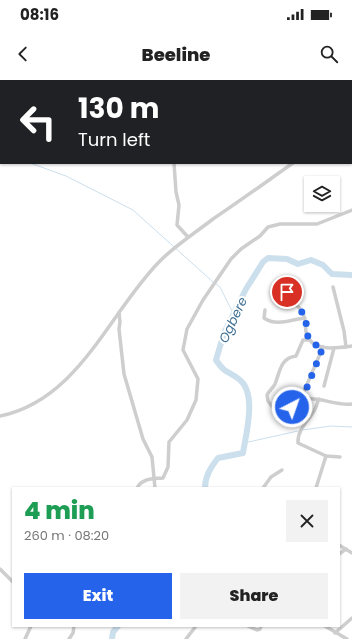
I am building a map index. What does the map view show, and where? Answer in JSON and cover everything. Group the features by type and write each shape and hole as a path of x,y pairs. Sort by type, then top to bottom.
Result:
{"street":[{"path":"174,164 176,192 179,205 177,225 188,237"},
{"path":"0,416 30,406 65,382 119,313 134,291 159,262 188,237 292,164"},
{"path":"137,487 139,483 164,478 168,467 169,442 187,420 196,400 198,379 183,350 187,329 203,300 231,259 241,249 260,236 268,227 280,224 317,224 352,210"},
{"path":"333,287 344,331 346,347"},
{"path":"287,292 290,299 299,306 305,318 308,340 315,346 334,348 352,346"},
{"path":"265,310 264,318 271,321 287,322 305,318"},
{"path":"119,313 119,329 124,374 143,439 152,457 155,487"},
{"path":"308,340 303,340 296,356 290,357 282,363 274,386 268,395 268,402 276,410 292,407 302,400 319,399 345,405 352,404"},
{"path":"302,400 323,347"},
{"path":"324,386 334,348"},
{"path":"319,399 314,411 300,432 298,443 326,456 340,457"},
{"path":"316,487 326,456"},
{"path":"263,487 271,477 282,470"},
{"path":"340,546 352,553"},
{"path":"340,553 346,549"},
{"path":"1,572 12,581"},
{"path":"334,639 336,634 352,618"},
{"path":"25,639 31,627"},
{"path":"69,639 73,633 74,627"},
{"path":"186,639 195,627"},
{"path":"250,627 257,630 261,627"},
{"path":"326,627 336,634 347,639"}],"waterway":[{"path":"33,164 66,176 133,210 213,282"},
{"name":"Ogbere","path":"205,487 209,472 218,458 243,453 249,415 248,395 245,386 240,380 225,370 216,360 224,333 246,289 263,262 268,258 287,259 298,264 311,260 323,265 332,274 352,275"},
{"path":"216,284 220,287 234,315"},
{"path":"303,430 331,426 352,427"},
{"path":"244,443 298,431"},
{"name":"Ogbere","path":"112,639 113,632 117,627"}],"route":[{"path":"287,292 287,295 299,306 304,315 308,340 315,346 323,347 302,400 292,407"}]}
